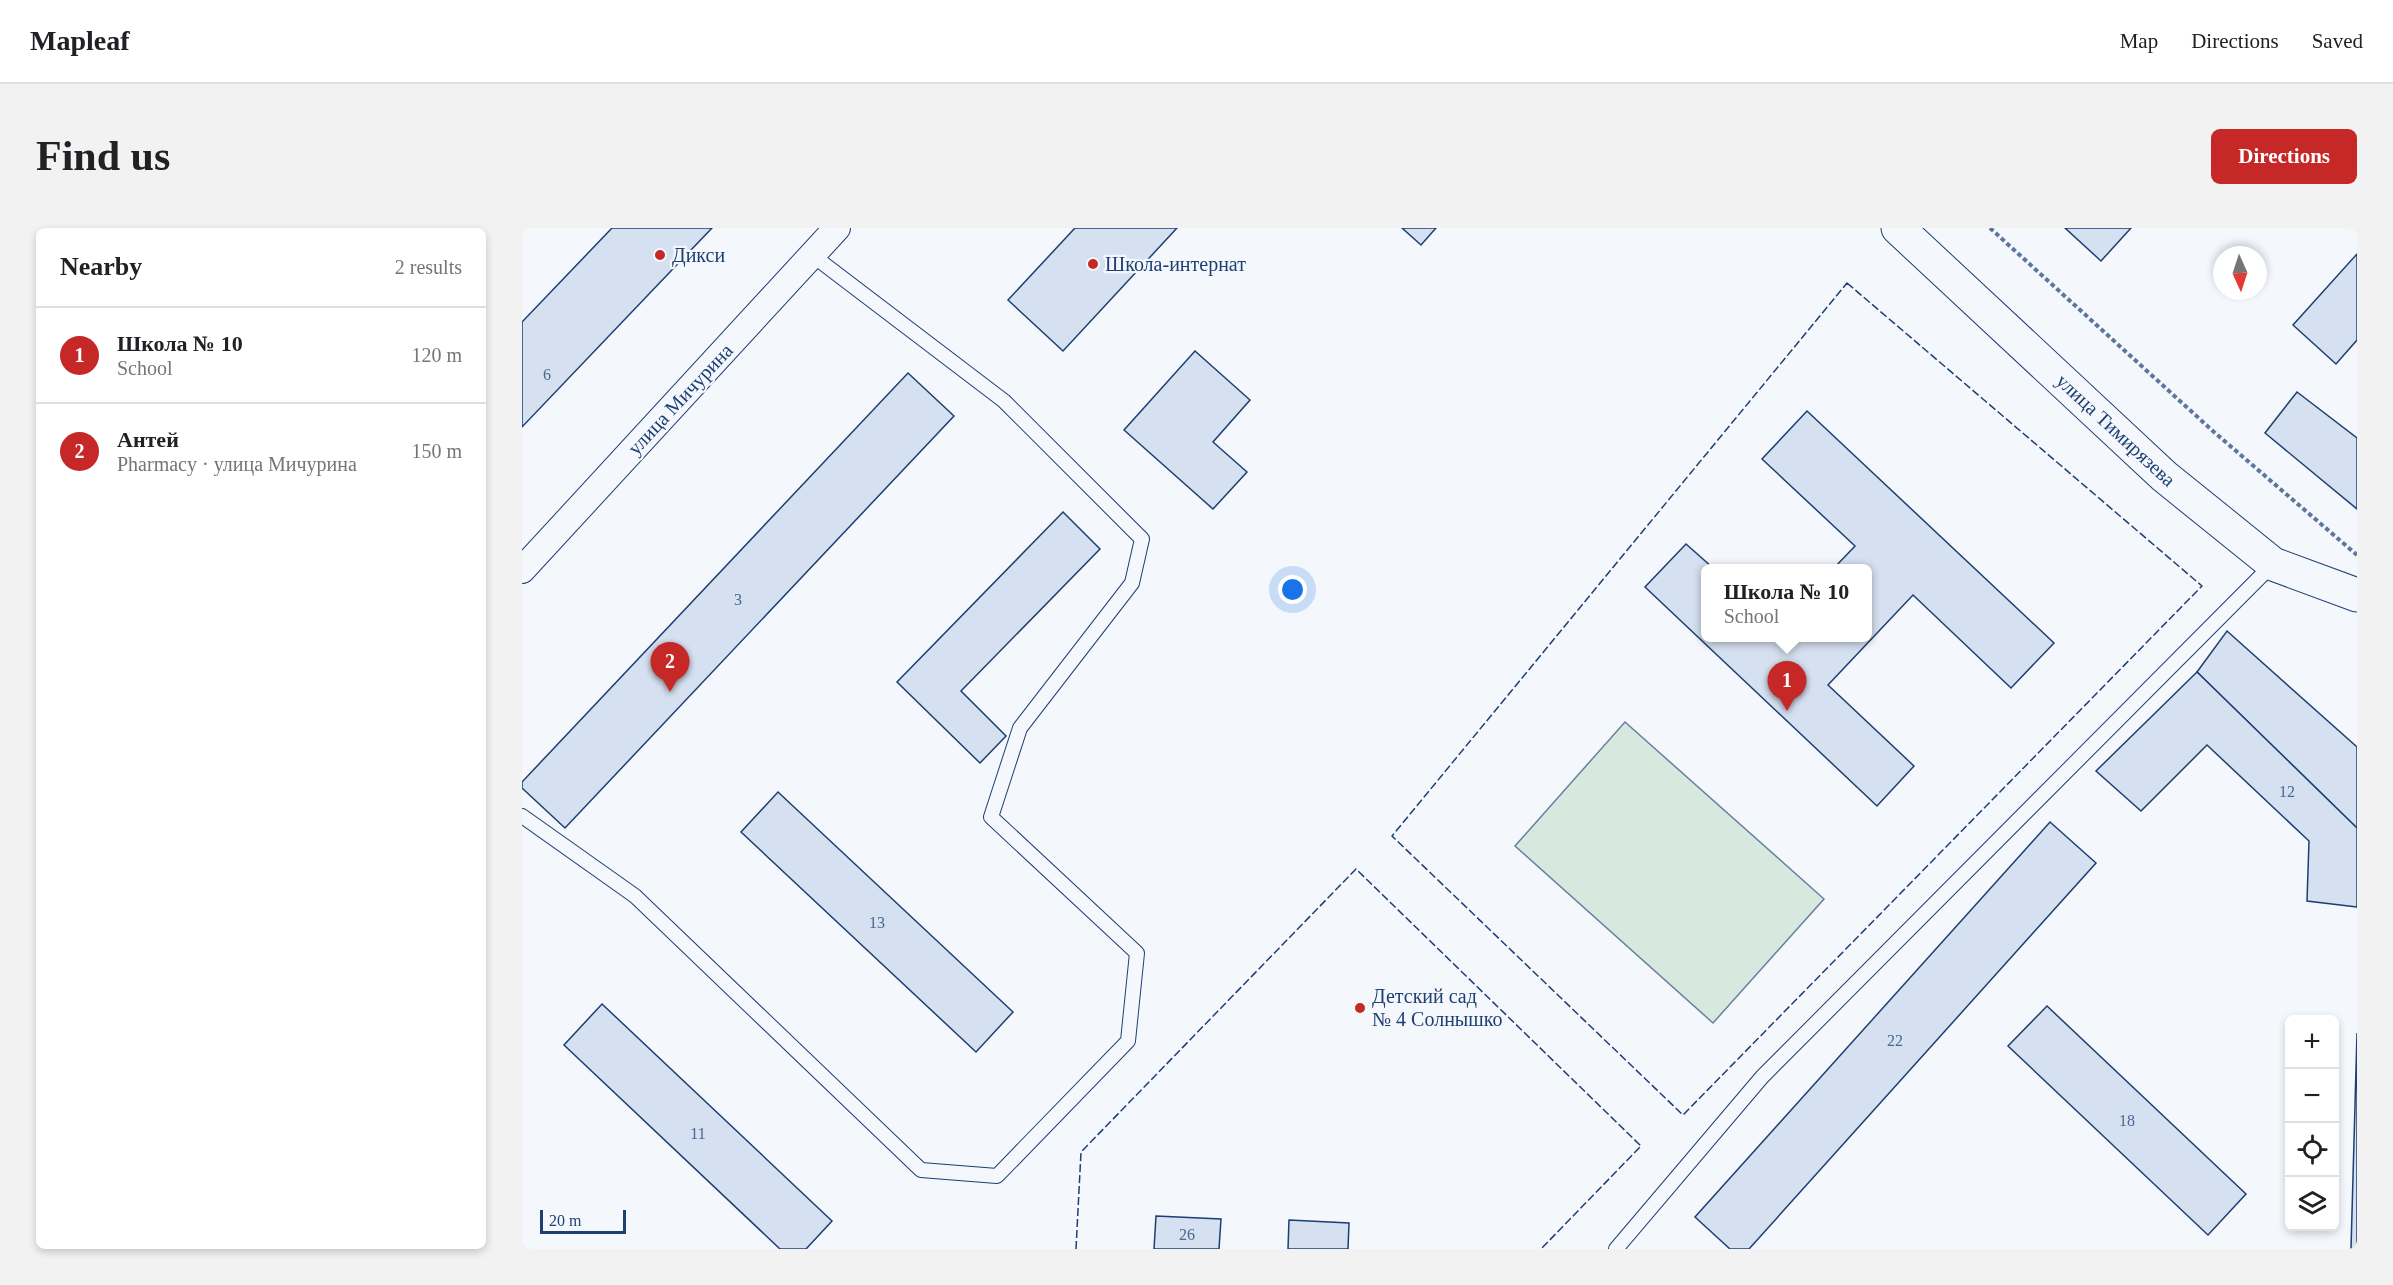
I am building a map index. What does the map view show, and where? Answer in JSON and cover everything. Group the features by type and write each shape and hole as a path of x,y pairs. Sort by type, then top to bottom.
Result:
{"street":[{"name":"улица Мичурина","path":"522,570 837,228"},
{"name":"улица Тимирязева","path":"1898,228 2164,476 2273,564 2357,595"}],"lane":[{"path":"522,816 635,896 921,1170 997,1176 1128,1041 1137,953 991,817 1020,728 1132,583 1142,539 1004,401 812,255"},
{"path":"1616,1249 1762,1077 2273,564"}],"path":[{"path":"1990,228 2214,432 2357,555"}],"shaded area":[{"path":"1625,722 1824,899 1713,1023 1515,846"}],"building":[{"path":"612,228 712,228 522,427 522,322"},
{"name":"Школа-интернат","path":"1075,228 1177,228 1063,351 1008,300"},
{"path":"1402,228 1436,228 1421,245"},
{"path":"2065,228 2131,228 2101,261"},
{"path":"2357,254 2357,340 2336,364 2293,325"},
{"path":"1195,351 1250,400 1213,442 1247,472 1213,509 1124,430"},
{"path":"908,373 954,416 565,828 522,788 522,782"},
{"path":"2297,392 2357,438 2357,509 2265,433"},
{"path":"1807,411 2054,643 2011,688 1913,595 1872,638 1872,564 1838,564 1855,546 1762,459"},
{"path":"1063,512 1100,549 961,691 1006,736 980,763 897,682"},
{"path":"1686,544 1708,564 1701,564 1701,640 1645,587"},
{"path":"2227,631 2357,747 2357,828 2197,672"},
{"path":"1703,642 1869,642 1828,685 1914,766 1877,806"},
{"path":"2197,672 2357,828 2357,907 2307,901 2309,841 2207,745 2141,811 2096,771"},
{"path":"778,792 1013,1012 976,1052 741,832"},
{"path":"2050,822 2096,863 1749,1249 1730,1249 1695,1217"},
{"path":"602,1004 832,1221 806,1249 780,1249 564,1045"},
{"path":"2047,1006 2246,1194 2208,1235 2008,1046"},
{"path":"2357,1033 2357,1249 2351,1249"},
{"path":"1156,1216 1221,1219 1219,1249 1154,1249"},
{"path":"1289,1220 1349,1223 1348,1249 1288,1249"}],"fence":[{"path":"1847,283 2202,586 1683,1115 1392,836 1847,283"},
{"path":"1076,1249 1081,1152 1356,869 1641,1146 1541,1249"}],"place":[{"name":"Дикси","path":"660,255"},
{"name":"Школа-интернат","path":"1093,264"},
{"name":"Антей","path":"670,692"},
{"name":"Школа № 10","path":"1787,711"},
{"name":"Детский сад № 4 Солнышко","path":"1360,1008"}]}
